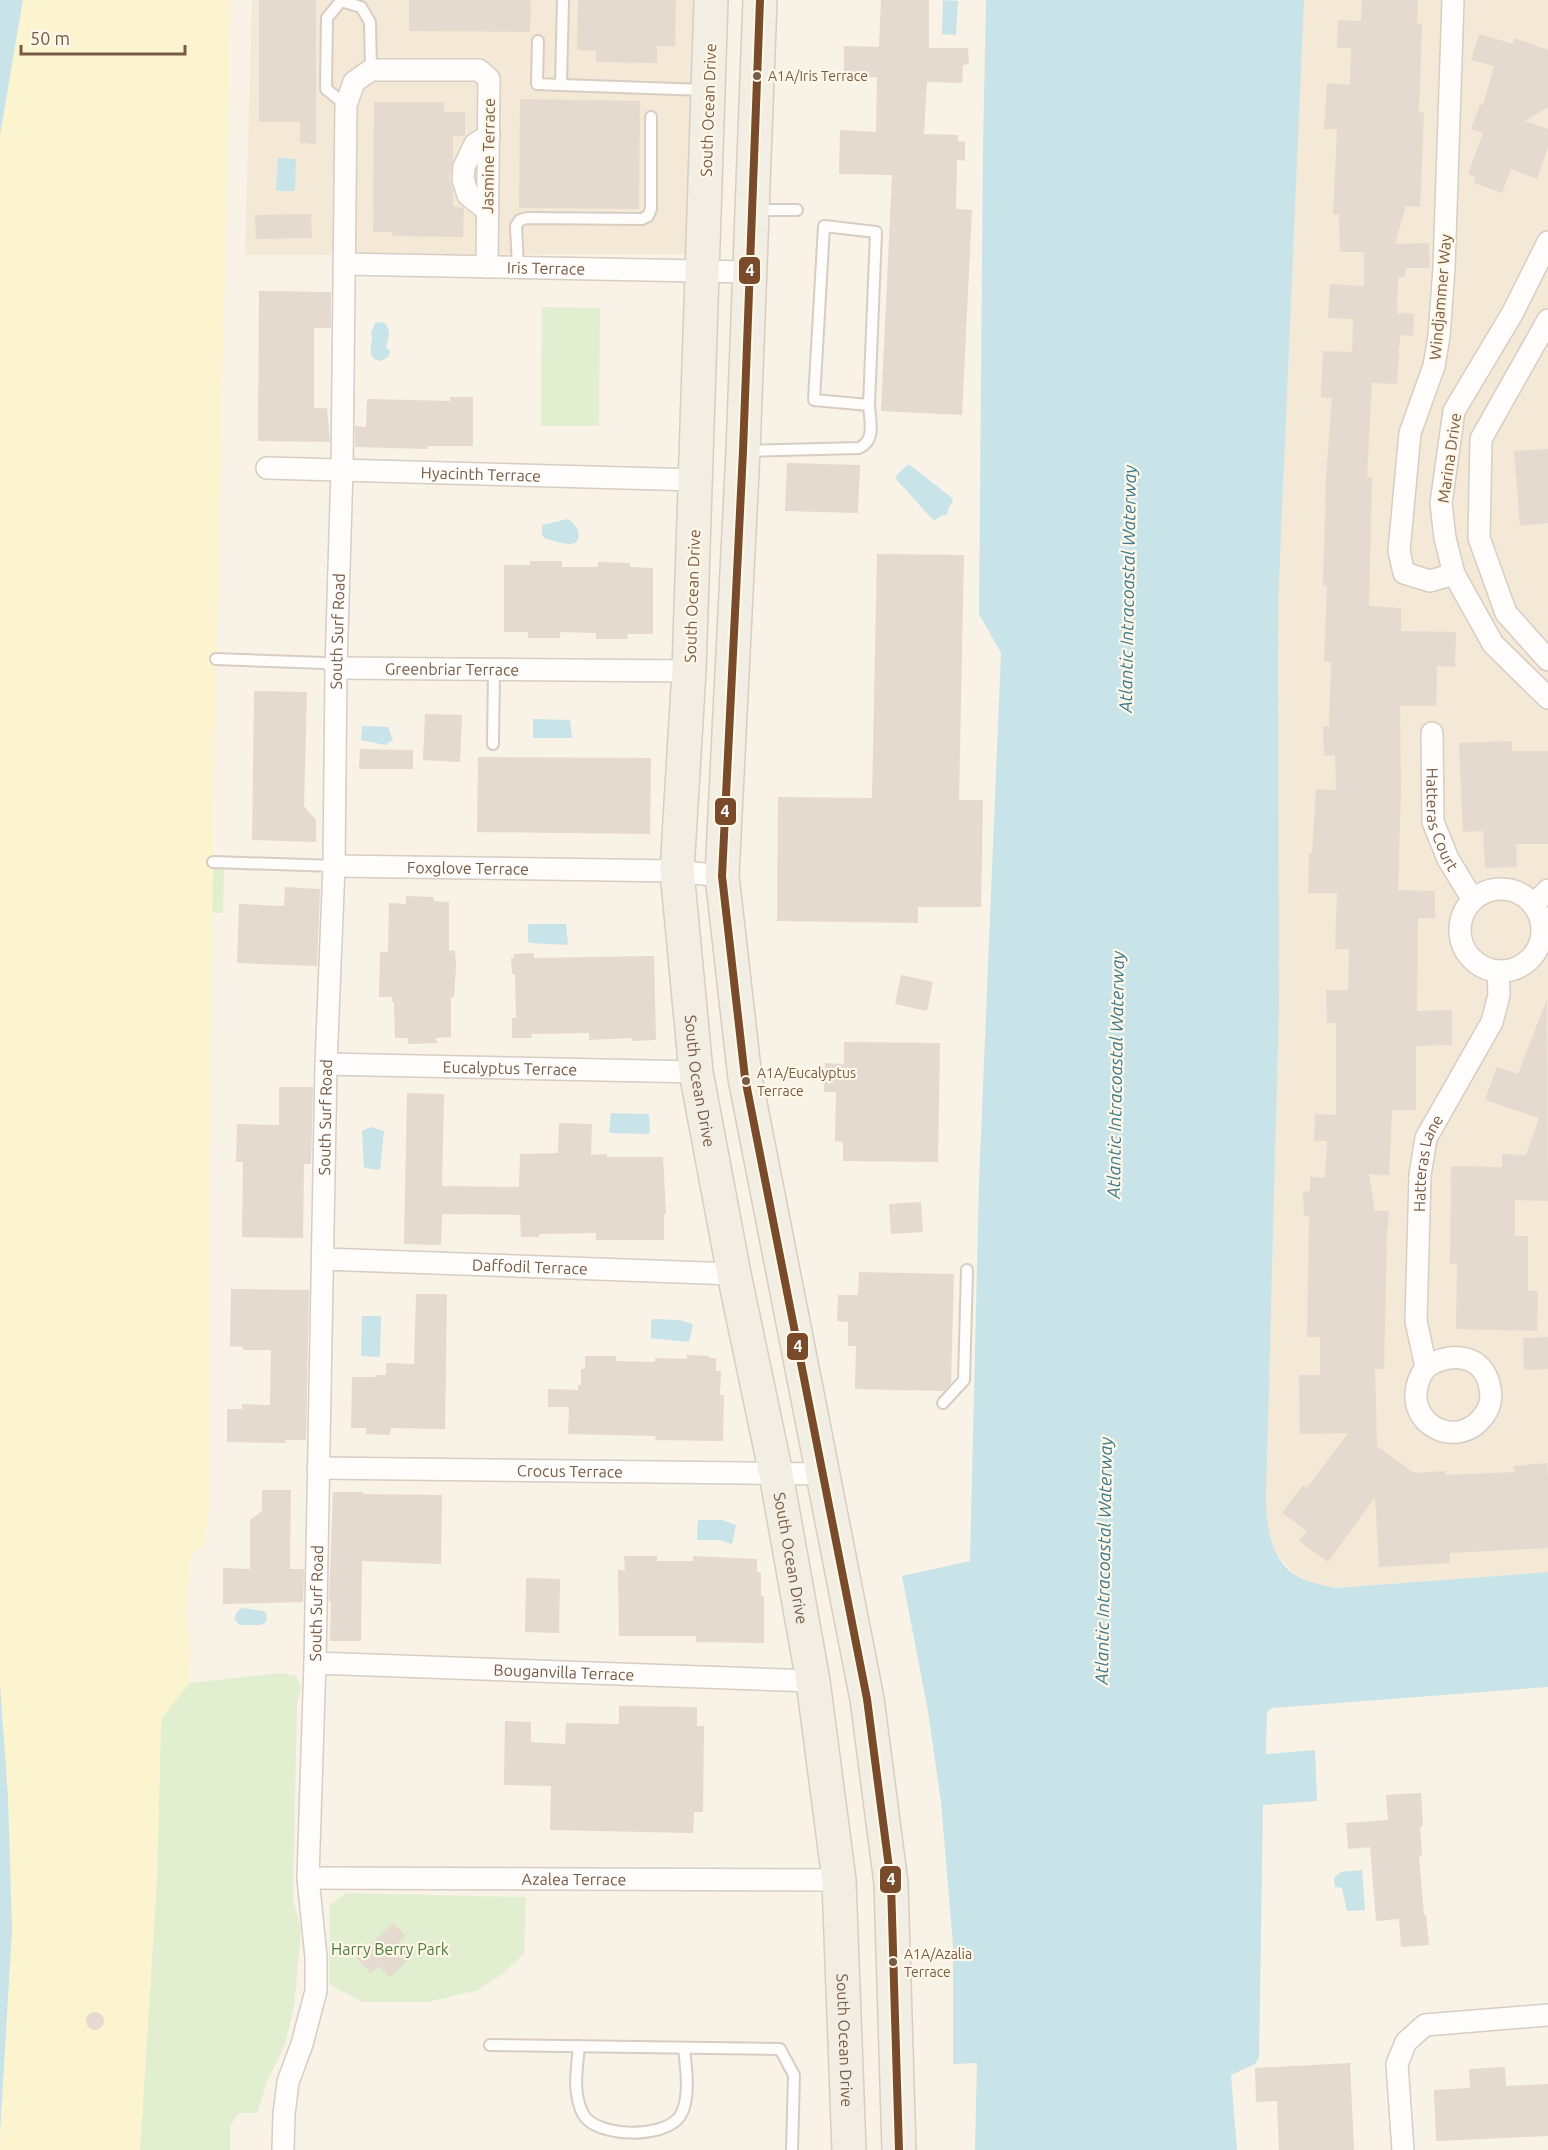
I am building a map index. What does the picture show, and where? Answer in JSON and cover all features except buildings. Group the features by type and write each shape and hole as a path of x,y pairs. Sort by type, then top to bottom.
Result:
{"main road":[{"name":"South Ocean Drive","path":"711,0 704,271 689,671 676,871 696,1072 734,1274 776,1474 813,1681 839,1880 849,2150"},
{"path":"760,0 743,451 723,876 745,1078 867,1699 891,1883 899,2150"},
{"path":"839,1880 857,1886 868,1896 879,1914 886,1937 894,1996"}],"street":[{"name":"Windjammer Way","path":"1453,0 1444,268 1439,336 1434,366 1410,433 1399,551 1404,573 1430,581 1454,574"},
{"name":"Jasmine Terrace","path":"362,76 479,70 489,79 487,267"},
{"name":"South Surf Road","path":"283,2150 288,2082 302,2044 316,1991 316,1958 308,1878 324,1259 326,1064 334,866 346,105 362,76"},
{"name":"Marina Drive","path":"1548,243 1512,314 1454,411 1441,503 1445,538 1454,574 1492,644 1548,698"},
{"name":"Iris Terrace","path":"344,264 749,272"},
{"name":"Marina Drive","path":"1548,320 1482,439 1479,538 1506,613 1548,660"},
{"name":"Hyacinth Terrace","path":"267,468 696,480"},
{"name":"Greenbriar Terrace","path":"336,668 689,671"},
{"name":"Hatteras Court","path":"1432,733 1433,822 1448,859 1473,900"},
{"name":"Foxglove Terrace","path":"334,866 676,871 723,876"},
{"path":"1497,889 1540,898 1539,916 1542,930 1540,943 1534,955 1524,964 1511,970 1498,971 1485,968 1473,961 1464,950 1460,937 1460,924 1464,911 1473,900 1485,892 1497,889"},
{"name":"Hatteras Lane","path":"1426,1367 1416,1321 1420,1175 1426,1138 1492,1022 1499,995 1498,971"},
{"name":"Eucalyptus Terrace","path":"326,1064 696,1072"},
{"name":"Daffodil Terrace","path":"324,1259 734,1274"},
{"name":"Crocus Terrace","path":"318,1468 822,1474"},
{"name":"Bouganvilla Terrace","path":"315,1663 813,1681"},
{"name":"Azalea Terrace","path":"308,1878 839,1880"},
{"path":"1403,2150 1397,2064 1406,2042 1425,2025 1548,2015"}],"lane":[{"path":"561,85 563,0"},
{"path":"346,105 326,89 327,18 341,1 361,7 370,22 362,76"},
{"path":"537,41 537,84 708,90"},
{"path":"518,267 516,225 520,220 527,218 642,219 648,216 651,209 651,117"},
{"path":"752,210 797,210"},
{"path":"743,451 859,448 866,445 871,438 869,405 876,232 824,226 814,400 869,405"},
{"name":"Greenbriar Terrace","path":"216,659 324,663 336,668"},
{"path":"493,744 494,669"},
{"name":"Foxglove Terrace","path":"213,862 334,866"},
{"path":"943,1403 964,1380 967,1270"},
{"path":"490,2045 780,2049 794,2075 792,2150"},
{"path":"579,2046 575,2087 578,2103 585,2117 601,2127 643,2133 663,2129 680,2116 687,2092 684,2048"}],"shaded area":[{"path":"252,0 700,0 690,254 245,255"},
{"path":"1304,0 1548,0 1548,1572 1336,1588 1310,1582 1292,1572 1277,1554 1267,1531 1279,1007 1278,606"}],"green space":[{"path":"542,307 600,308 599,426 541,426"},
{"path":"213,869 224,869 223,913 212,913"},
{"path":"281,1673 296,1676 301,1688 297,1703 293,1898 301,1931 294,2006 285,2045 268,2079 257,2113 239,2113 230,2126 230,2150 140,2150 157,1878 161,1719 189,1683"},
{"name":"Harry Berry Park","path":"346,1893 526,1897 524,1954 501,1975 478,1990 429,2002 362,2002 329,1984 330,1905"}],"sand":[{"path":"23,0 231,0 216,659 210,1093 209,1511 204,1544 191,1555 185,1613 191,1650 189,1683 161,1719 157,1878 140,2150 0,2150 12,1930 8,1797 0,1683 0,135"}],"water":[{"path":"0,0 23,0 0,135"},
{"path":"943,0 958,1 956,35 942,34"},
{"name":"Atlantic Intracoastal Waterway","path":"986,0 1304,0 1278,606 1279,1007 1267,1520 1274,1549 1292,1573 1308,1581 1336,1588 1548,1572 1548,1687 1272,1708 1267,1712 1266,1754 1315,1750 1317,1801 1263,1805 1259,2058 1255,2064 1231,2075 1237,2150 975,2150 977,2063 953,2064 953,1945 941,1802 928,1711 902,1576 970,1561 979,1183 1001,653 979,614"},
{"path":"278,158 296,159 295,191 276,191"},
{"path":"383,322 389,331 386,347 390,351 388,357 381,361 372,357 371,333 375,323"},
{"path":"907,465 952,498 953,502 947,515 932,519 896,479 896,476"},
{"path":"568,519 575,525 579,534 577,541 566,544 544,538 542,525"},
{"path":"533,719 570,720 572,738 533,738"},
{"path":"362,726 388,727 393,740 385,745 361,740"},
{"path":"566,924 568,943 566,945 528,942 528,925"},
{"path":"611,1113 648,1114 650,1132 648,1134 611,1133 609,1132"},
{"path":"371,1127 384,1131 380,1170 364,1168 362,1131"},
{"path":"362,1316 381,1316 380,1357 361,1356"},
{"path":"653,1319 679,1320 693,1324 689,1342 651,1338"},
{"path":"698,1520 722,1520 736,1525 732,1544 719,1540 697,1540"},
{"path":"242,1608 263,1611 267,1614 266,1622 260,1625 240,1625 235,1618"},
{"path":"0,1683 8,1797 12,1930 0,2134"},
{"path":"1362,1870 1365,1910 1347,1911 1342,1888 1335,1887 1334,1878 1341,1872"}],"transit line":[{"name":"4","path":"760,0 743,451 722,876 745,1078 867,1699 891,1883 899,2150"}],"place":[{"name":"A1A/Iris Terrace","path":"757,76"},
{"name":"A1A/Eucalyptus Terrace","path":"746,1081"},
{"name":"A1A/Azalia Terrace","path":"893,1962"}]}
